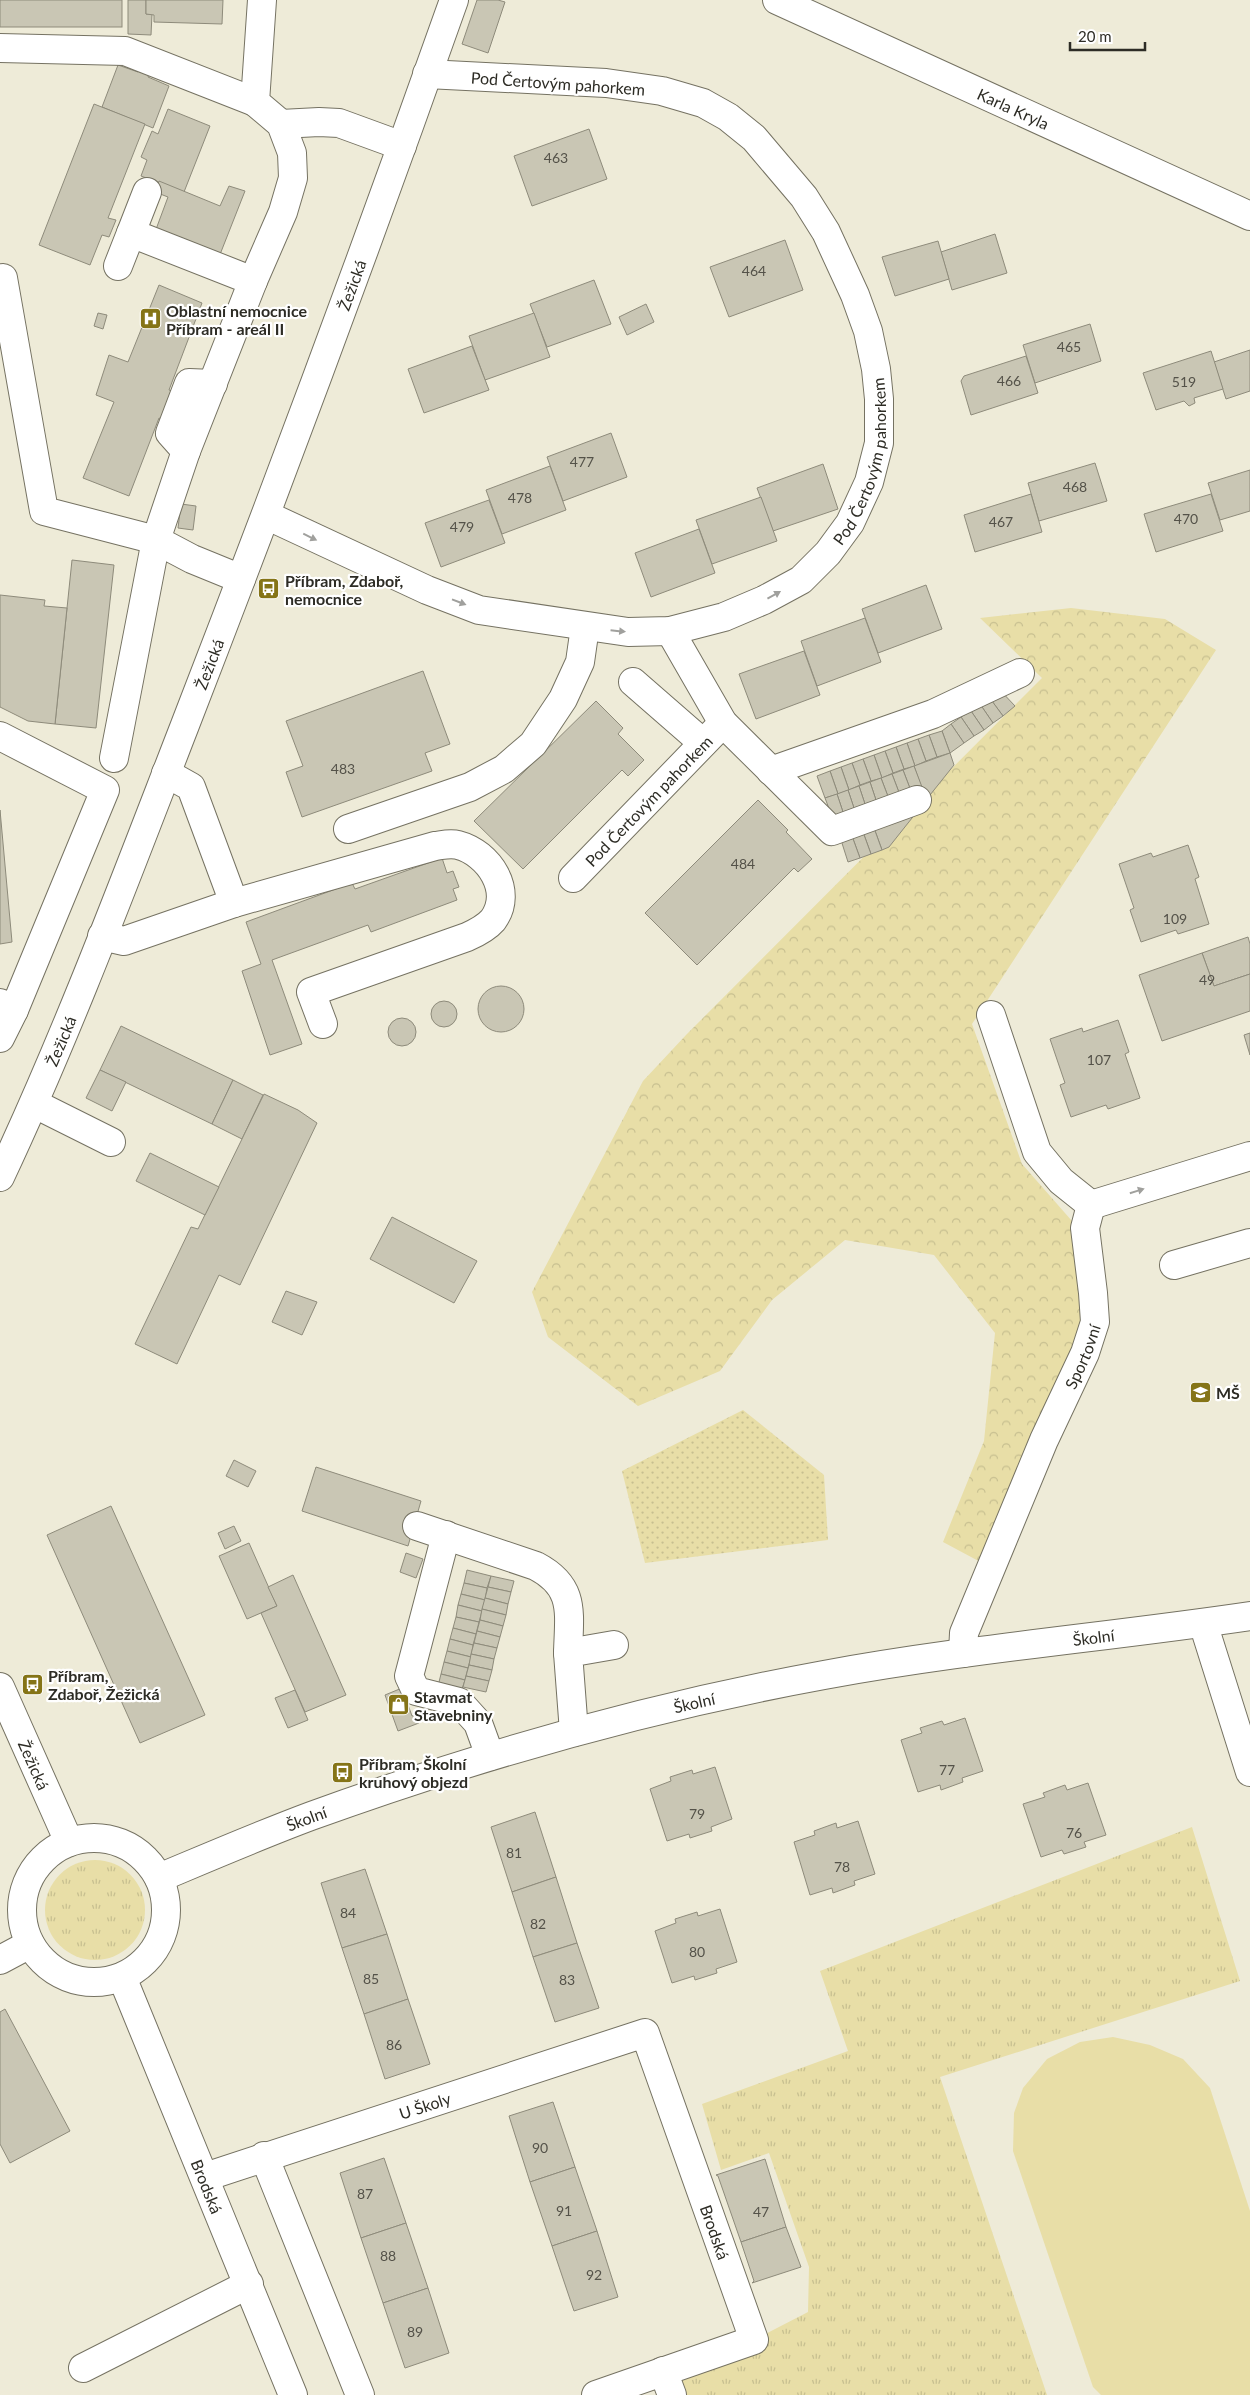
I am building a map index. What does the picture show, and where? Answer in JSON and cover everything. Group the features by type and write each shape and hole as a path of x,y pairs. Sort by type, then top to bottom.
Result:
{"street":[{"path":"255,102 262,0"},
{"name":"Žežická","path":"0,1177 35,1104 266,515 454,0"},
{"name":"Karla Kryla","path":"777,0 1250,216"},
{"path":"0,48 125,51 255,102 281,124 292,153 293,178 283,212 253,281 186,451 156,540 114,758"},
{"name":"Pod Čertovým pahorkem","path":"266,515 427,590 480,610 585,628 628,632 670,631 724,617 764,600 801,580 828,553 850,522 869,482 879,443 879,399 876,369 868,331 855,295 826,232 804,197 754,138 728,117 702,102 662,91 606,83 428,74"},
{"path":"281,124 339,123 402,146"},
{"path":"118,266 148,192"},
{"path":"131,234 253,281"},
{"path":"3,278 44,511 156,540 192,559 241,579"},
{"path":"348,829 470,787 504,769 534,744 563,699 580,662 585,628"},
{"name":"Pod Čertovým pahorkem","path":"670,631 723,723 832,831 916,800"},
{"path":"771,771 933,714 1020,673"},
{"path":"632,682 703,743"},
{"name":"Pod Čertovým pahorkem","path":"574,878 723,723"},
{"path":"0,736 105,790 7,1006 0,1038"},
{"path":"166,773 191,787 234,903"},
{"path":"102,936 124,941 234,903 342,871 447,844 459,845 475,854 497,875 500,890 499,906 492,920 481,930 467,937 311,992 323,1024"},
{"path":"991,1015 1037,1152 1061,1181 1091,1205 1250,1156"},
{"path":"35,1104 112,1142"},
{"name":"Sportovní","path":"963,1653 964,1633 1044,1440 1085,1353 1095,1322 1094,1293 1085,1228 1091,1205"},
{"path":"1174,1265 1250,1243"},
{"path":"417,1526 536,1566 560,1582 566,1595 569,1618 568,1653 574,1732"},
{"path":"446,1535 409,1676 416,1690 459,1702 478,1723 490,1756"},
{"name":"Školní","path":"159,1878 309,1817 490,1756 574,1732 721,1696 824,1675 963,1653 1086,1639 1250,1616"},
{"path":"1203,1623 1250,1772"},
{"path":"568,1653 614,1645"},
{"name":"Žežická","path":"0,1687 69,1842"},
{"path":"83,1838 113,1840 140,1854 159,1878 166,1910 164,1927 159,1943 143,1963 122,1977 107,1982 90,1983 73,1980 45,1964 30,1944 22,1921 10,1897 41,1860 54,1849 83,1838"},
{"path":"0,1960 30,1944"},
{"name":"Brodská","path":"122,1977 293,2395"},
{"name":"Brodská","path":"596,2395 668,2383 754,2340 645,2033"},
{"name":"U Školy","path":"205,2177 264,2156 645,2033"},
{"path":"264,2156 360,2395"},
{"path":"83,2368 249,2284"}],"green space":[{"path":"1071,608 1165,619 1216,650 972,1024 1022,1164 1079,1229 1090,1316 986,1565 943,1542 984,1441 995,1333 934,1255 845,1240 772,1300 720,1371 638,1406 548,1337 532,1292 643,1081 686,1035 1042,678 980,618"},
{"path":"743,1410 824,1475 828,1540 645,1563 622,1471"},
{"path":"1192,1827 1240,1981 940,2077 1047,2395 672,2395 663,2371 754,2340 808,2312 809,2267 769,2153 721,2170 702,2104 848,2051 820,1971"},
{"path":"95,1860 114,1864 130,1875 141,1891 145,1910 141,1929 130,1945 114,1956 95,1960 76,1956 60,1945 49,1929 45,1910 49,1891 60,1875 76,1864"},
{"path":"1113,2037 1150,2045 1183,2059 1210,2088 1250,2211 1250,2395 1101,2395 1093,2387 1013,2151 1014,2113 1023,2088 1047,2059 1080,2042"}],"building":[{"path":"0,0 122,0 122,27 0,27"},
{"path":"128,0 146,0 146,14 152,14 151,35 128,34"},
{"path":"146,0 223,0 222,24 154,22 154,15 146,14"},
{"path":"477,0 505,2 488,53 462,44"},
{"path":"118,65 138,72 140,67 150,71 148,77 169,86 153,128 102,107"},
{"path":"94,104 145,124 108,218 116,220 109,237 102,235 90,265 39,245"},
{"path":"168,109 210,126 184,192 141,176 147,160 141,157 152,131 158,134"},
{"path":"589,129 607,179 532,206 514,156"},
{"path":"159,181 220,206 229,186 245,191 219,257 155,232 168,197 155,192"},
{"path":"995,234 1007,273 952,290 941,252"},
{"path":"785,240 803,290 729,317 710,267"},
{"path":"938,241 949,279 895,296 882,257"},
{"path":"594,280 611,324 547,347 530,304"},
{"path":"159,285 202,303 169,390 177,393 166,421 159,418 129,496 83,478 114,402 96,395 109,355 128,362"},
{"path":"646,304 654,322 627,335 619,317"},
{"path":"98,313 107,315 103,329 94,326"},
{"path":"534,313 550,357 485,380 469,336"},
{"path":"1090,324 1101,361 1035,383 1023,345"},
{"path":"472,346 489,390 424,413 408,369"},
{"path":"1250,350 1250,391 1226,399 1214,362"},
{"path":"1211,351 1223,389 1194,398 1195,403 1189,406 1184,401 1156,410 1143,373"},
{"path":"1026,356 1038,393 971,415 961,381 964,376"},
{"path":"611,433 627,477 563,501 547,457"},
{"path":"1095,463 1107,501 1039,521 1028,483"},
{"path":"823,464 838,509 773,531 757,488"},
{"path":"550,466 566,510 502,534 486,490"},
{"path":"1250,470 1250,511 1220,520 1208,483"},
{"path":"1031,494 1042,532 975,552 964,515"},
{"path":"1211,494 1223,531 1156,552 1144,514"},
{"path":"761,497 777,541 712,564 696,520"},
{"path":"489,500 505,543 441,567 425,523"},
{"path":"181,504 196,506 193,530 178,528"},
{"path":"699,529 715,573 651,597 635,553"},
{"path":"72,560 114,565 96,728 55,724"},
{"path":"926,585 942,629 878,653 862,609"},
{"path":"0,595 45,600 44,606 67,608 55,724 28,721 0,707"},
{"path":"865,618 881,662 817,686 801,641"},
{"path":"804,651 820,695 756,719 739,674"},
{"path":"423,671 450,744 425,753 432,771 302,817 286,772 303,766 286,721"},
{"path":"999,689 1015,706 1003,716 989,697"},
{"path":"989,697 1003,716 993,723 980,704"},
{"path":"596,701 623,728 618,734 644,760 628,776 622,770 523,869 474,821"},
{"path":"980,704 993,723 984,730 971,711"},
{"path":"971,711 984,730 974,736 961,717"},
{"path":"961,717 974,736 964,743 951,724"},
{"path":"951,724 964,743 950,753 942,731"},
{"path":"942,731 950,753 937,757 929,735"},
{"path":"929,735 937,757 926,761 918,739"},
{"path":"918,739 926,761 915,766 907,743"},
{"path":"907,743 915,766 904,769 896,747"},
{"path":"896,747 904,769 893,773 885,751"},
{"path":"885,751 893,773 882,778 874,755"},
{"path":"950,753 954,765 926,800 914,766"},
{"path":"874,755 882,778 871,781 863,759"},
{"path":"863,759 871,781 860,785 852,763"},
{"path":"852,763 860,785 849,790 841,767"},
{"path":"914,766 922,787 911,791 903,770"},
{"path":"841,767 849,790 838,794 830,771"},
{"path":"903,770 911,791 900,795 892,774"},
{"path":"830,771 838,794 825,798 817,776"},
{"path":"892,774 900,795 889,799 881,778"},
{"path":"881,778 889,799 877,803 870,782"},
{"path":"870,782 877,803 866,807 859,786"},
{"path":"859,786 866,807 855,811 848,790"},
{"path":"848,790 855,811 844,815 837,794"},
{"path":"837,794 844,815 833,819 825,798"},
{"path":"758,800 788,830 786,832 812,859 798,872 794,868 697,965 645,913"},
{"path":"0,810 12,942 0,944"},
{"path":"916,813 889,847 882,850 874,828"},
{"path":"874,828 882,850 871,854 863,832"},
{"path":"863,832 871,854 860,858 852,836"},
{"path":"852,836 860,858 848,862 841,840"},
{"path":"1188,845 1199,877 1195,879 1209,924 1178,934 1176,930 1141,942 1130,910 1134,908 1119,864 1151,853 1153,857"},
{"path":"442,858 447,873 453,871 459,887 453,889 457,900 371,932 368,925 272,960 302,1044 270,1055 242,971 261,964 246,922 352,883 355,889"},
{"path":"1248,937 1250,944 1250,974 1214,986 1202,953"},
{"path":"1202,953 1214,986 1250,974 1250,1011 1162,1041 1139,975"},
{"path":"501,986 514,990 520,996 524,1009 520,1022 514,1028 501,1032 488,1028 482,1022 478,1009 482,996 488,990"},
{"path":"444,1001 453,1005 457,1014 453,1023 444,1027 435,1023 431,1014 435,1005"},
{"path":"402,1018 412,1022 416,1032 412,1042 402,1046 392,1042 388,1032 392,1022"},
{"path":"1118,1020 1129,1052 1125,1054 1140,1098 1108,1109 1106,1105 1071,1117 1060,1085 1065,1083 1050,1039 1082,1028 1083,1032"},
{"path":"121,1026 233,1080 212,1124 100,1070"},
{"path":"1250,1033 1250,1055 1244,1035"},
{"path":"100,1070 126,1082 112,1111 86,1098"},
{"path":"233,1080 263,1095 242,1139 212,1124"},
{"path":"264,1094 298,1110 317,1123 240,1285 219,1275 177,1364 135,1344 191,1227 198,1229"},
{"path":"150,1153 219,1187 205,1215 136,1181"},
{"path":"392,1217 477,1261 454,1303 370,1259"},
{"path":"286,1291 317,1302 302,1335 272,1322"},
{"path":"234,1460 256,1471 248,1487 226,1476"},
{"path":"316,1467 421,1501 408,1546 302,1511"},
{"path":"111,1506 205,1715 140,1743 47,1535"},
{"path":"234,1526 241,1541 225,1549 218,1533"},
{"path":"249,1543 277,1606 247,1619 219,1556"},
{"path":"406,1553 423,1559 416,1578 400,1572"},
{"path":"467,1570 491,1576 487,1588 464,1583"},
{"path":"293,1575 346,1695 305,1712 261,1613 277,1606 268,1587"},
{"path":"491,1576 514,1581 511,1592 488,1587"},
{"path":"464,1583 487,1588 485,1600 461,1594"},
{"path":"488,1587 511,1592 508,1604 485,1598"},
{"path":"461,1594 485,1600 482,1611 458,1605"},
{"path":"485,1598 508,1604 506,1615 482,1609"},
{"path":"458,1605 482,1611 479,1622 456,1617"},
{"path":"482,1609 506,1615 503,1626 480,1620"},
{"path":"456,1617 479,1622 476,1634 453,1628"},
{"path":"480,1620 503,1626 500,1637 477,1631"},
{"path":"453,1628 476,1634 473,1645 450,1639"},
{"path":"477,1631 500,1637 497,1648 474,1643"},
{"path":"450,1639 473,1645 471,1657 447,1651"},
{"path":"474,1643 497,1648 494,1659 471,1654"},
{"path":"447,1651 471,1657 468,1668 444,1662"},
{"path":"471,1654 494,1659 492,1670 469,1665"},
{"path":"444,1662 468,1668 465,1680 441,1674"},
{"path":"469,1665 492,1670 489,1681 466,1676"},
{"path":"441,1674 465,1680 461,1692 438,1686"},
{"path":"466,1676 489,1681 486,1692 463,1687"},
{"name":"Stavmat Stavebniny","path":"402,1688 412,1716 416,1715 419,1723 398,1731 385,1695"},
{"path":"295,1690 308,1720 288,1728 275,1698"},
{"path":"965,1718 983,1771 962,1778 963,1782 941,1790 940,1785 918,1792 901,1740 922,1733 920,1728 942,1721 944,1725"},
{"path":"715,1767 732,1819 711,1827 712,1831 690,1838 689,1834 667,1841 650,1789 671,1781 670,1777 692,1770 693,1774"},
{"path":"1088,1783 1106,1835 1084,1842 1086,1847 1064,1854 1062,1850 1041,1857 1023,1804 1045,1797 1043,1793 1065,1785 1067,1790"},
{"path":"535,1812 556,1877 512,1892 491,1827"},
{"path":"858,1821 875,1874 854,1881 855,1885 833,1893 832,1888 810,1895 794,1842 815,1835 814,1831 836,1823 837,1828"},
{"path":"365,1869 387,1934 342,1948 321,1883"},
{"path":"556,1877 577,1943 533,1957 512,1892"},
{"path":"720,1909 737,1962 716,1969 717,1973 695,1980 694,1976 672,1983 655,1931 676,1923 675,1919 697,1912 698,1916"},
{"path":"387,1934 408,1999 364,2014 342,1948"},
{"path":"577,1943 599,2008 555,2022 533,1957"},
{"path":"408,1999 430,2064 385,2079 364,2014"},
{"path":"5,2009 70,2131 10,2163 0,2144 0,2012"},
{"path":"553,2102 575,2167 530,2182 509,2116"},
{"path":"384,2158 406,2223 361,2238 340,2173"},
{"path":"765,2159 786,2227 741,2242 718,2176 716,2175"},
{"path":"575,2167 597,2231 552,2246 530,2182"},
{"path":"406,2223 428,2288 383,2303 361,2238"},
{"path":"786,2227 801,2267 752,2283 754,2281 741,2242"},
{"path":"597,2231 618,2297 574,2311 552,2246"},
{"path":"428,2288 449,2353 405,2368 383,2303"}],"place":[{"name":"Oblastní nemocnice Příbram - areál II","path":"150,319"},
{"name":"Příbram, Zdaboř, nemocnice","path":"269,589"},
{"name":"MŠ","path":"1200,1392"},
{"name":"Příbram, Zdaboř, Žežická","path":"32,1684"},
{"name":"Stavmat Stavebniny","path":"398,1705"},
{"name":"Příbram, Školní kruhový objezd","path":"343,1772"}]}
